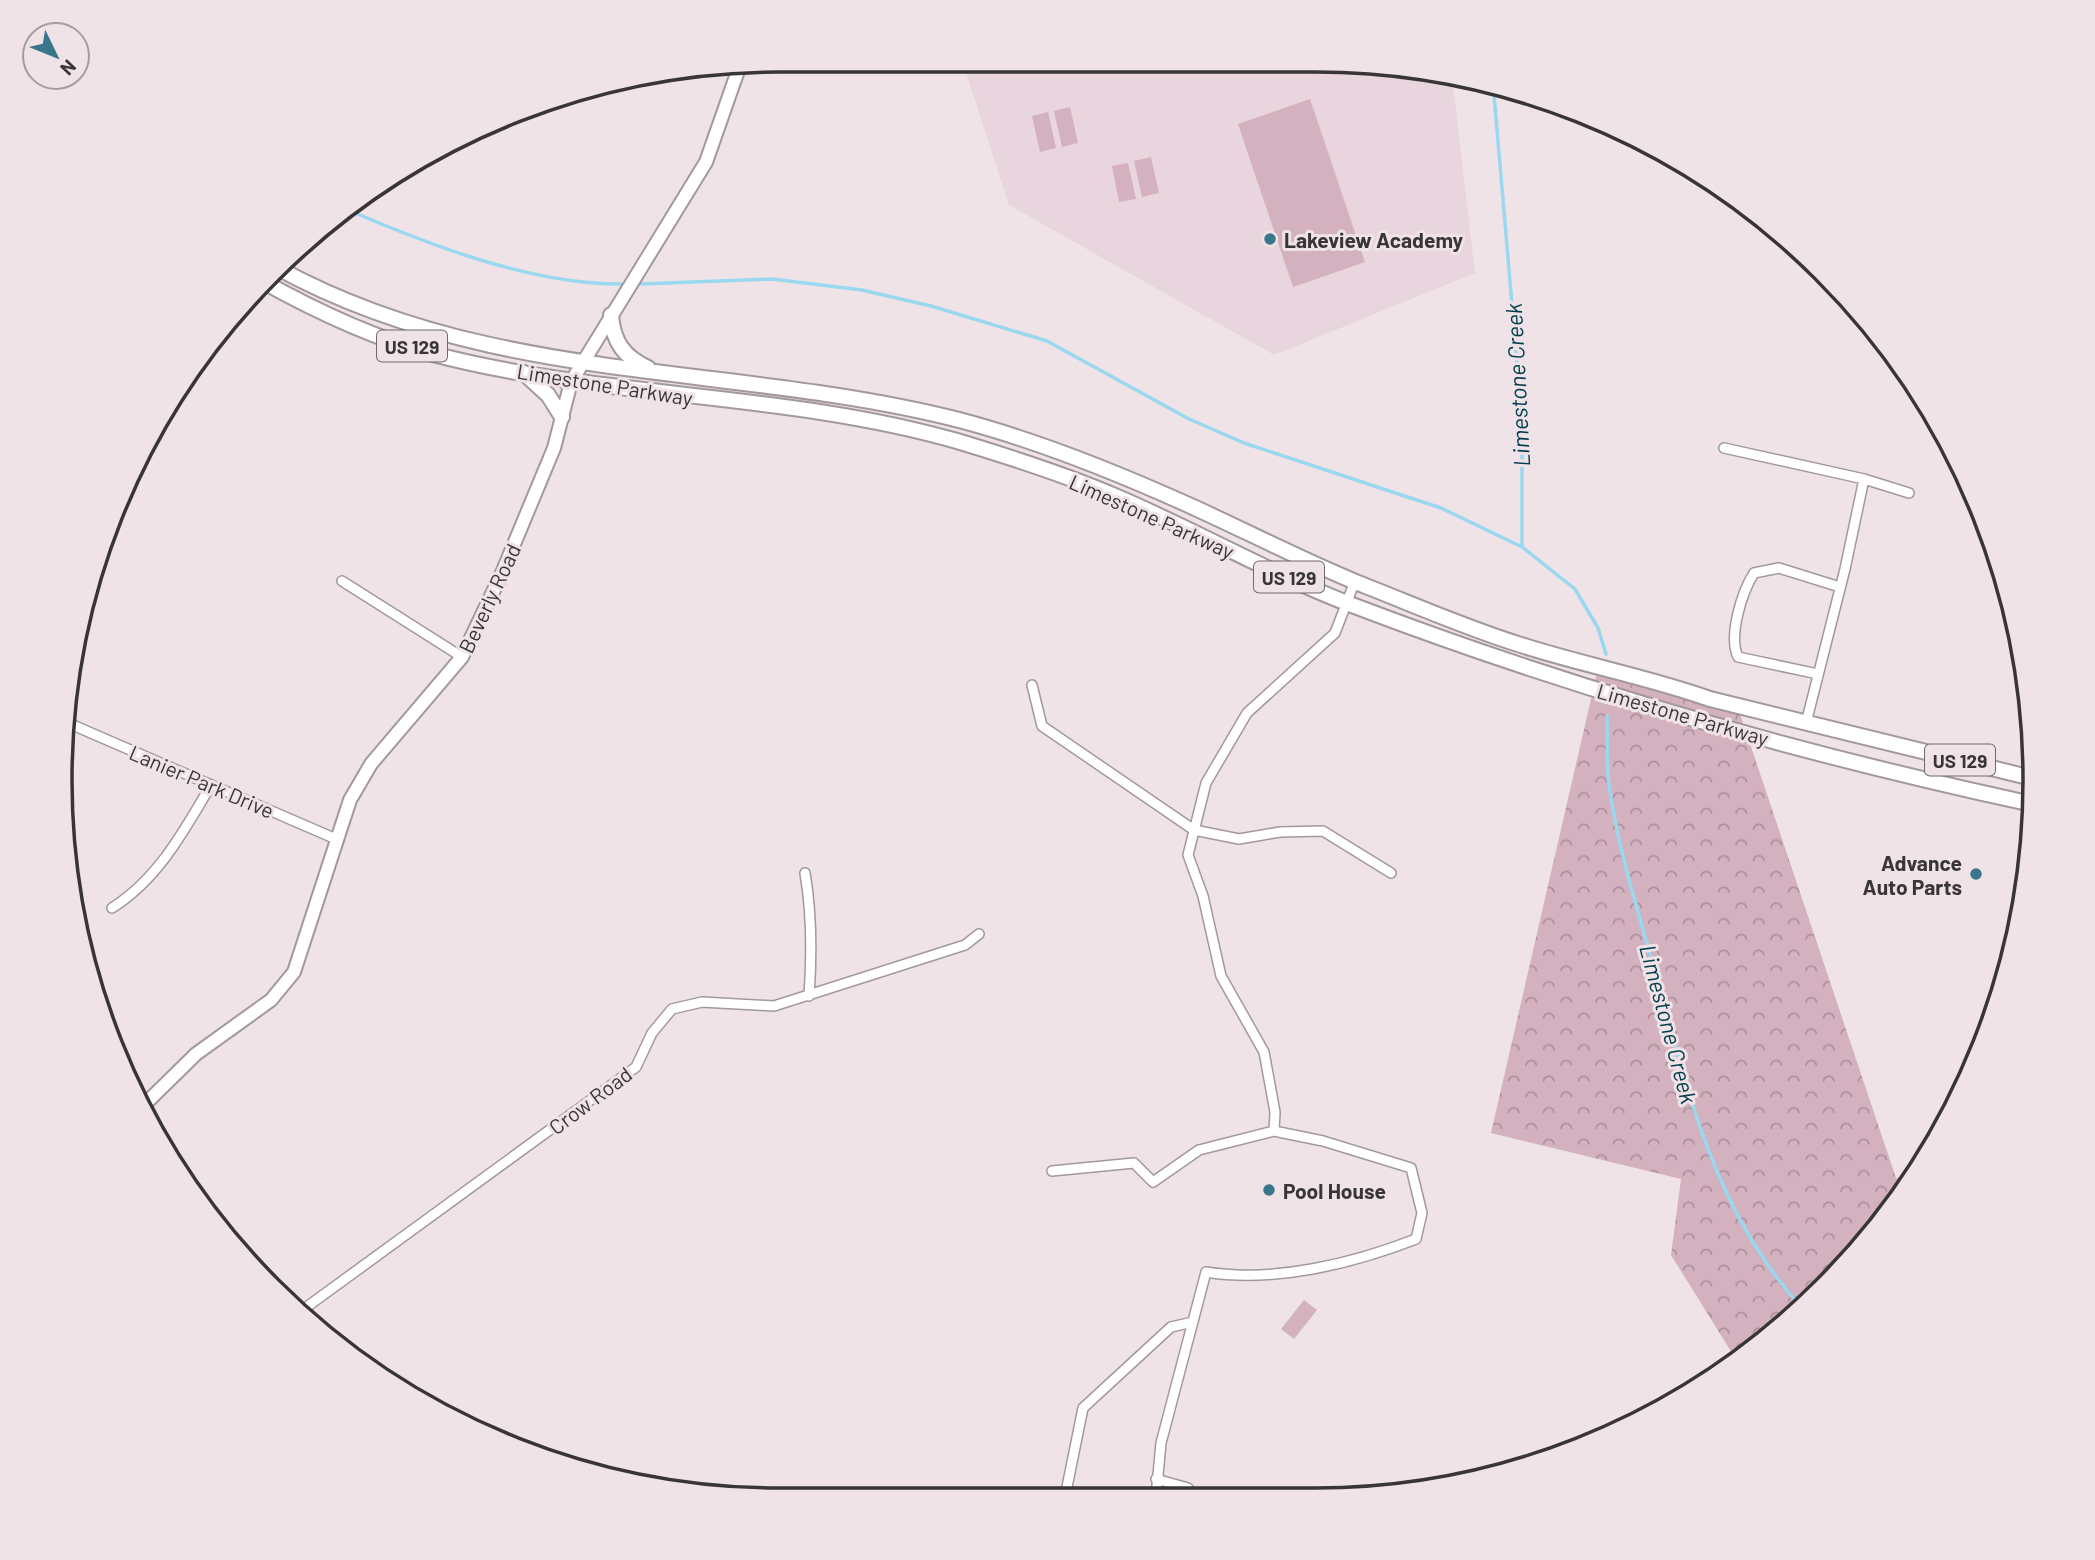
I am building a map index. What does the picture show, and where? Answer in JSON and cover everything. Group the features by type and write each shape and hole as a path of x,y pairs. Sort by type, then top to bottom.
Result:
{"main road":[{"name":"Limestone Parkway","path":"287,272 376,314 435,334 580,363 882,402 963,421 1125,477 1354,581 1521,645 1806,723 2023,776"},
{"name":"Limestone Parkway","path":"272,287 309,307 431,354 571,382 878,420 958,442 1117,496 1348,603 1617,696 1800,747 2023,802"},
{"path":"611,315 612,330 626,356 659,373"},
{"path":"523,372 548,395 562,417"},
{"path":"1800,747 1806,723"}],"street":[{"name":"Beverly Road","path":"149,1100 196,1054 251,1017 284,986 303,951 350,800 371,764 463,657 554,448 571,382 580,363 706,162 737,73"},
{"path":"1724,448 1864,479 1909,493"},
{"path":"1806,723 1864,479"},
{"path":"1818,674 1738,657 1733,641 1736,629 1748,582 1754,573 1765,568 1779,568 1840,587"},
{"path":"342,581 463,657"},
{"path":"1274,1131 1275,1112 1264,1052 1221,976 1203,896 1188,855 1206,783 1247,713 1335,633 1354,581"},
{"path":"1032,685 1042,726 1194,830 1239,839 1280,832 1323,831 1391,873"},
{"name":"Lanier Park Drive","path":"74,726 337,839"},
{"path":"112,908 148,881 188,825 211,785"},
{"path":"805,873 812,916 809,936 809,996"},
{"name":"Crow Road","path":"307,1307 636,1067 652,1033 672,1009 702,1002 774,1006 965,945 979,934"},
{"path":"1052,1171 1134,1163 1153,1182 1199,1150 1274,1131 1323,1141 1411,1168 1422,1213 1416,1240 1388,1250 1281,1275 1241,1278 1206,1272 1161,1443 1156,1488"},
{"path":"1067,1488 1083,1408 1171,1327 1193,1322"},
{"path":"1156,1479 1188,1488"}],"shaded area":[{"name":"Lakeview Academy","path":"966,72 1315,72 1407,78 1453,85 1475,273 1274,355 1009,205"}],"green space":[{"path":"1310,99 1365,262 1293,287 1238,124"},
{"path":"1070,107 1078,143 1062,147 1054,111"},
{"path":"1048,112 1056,148 1040,152 1032,116"},
{"path":"1151,157 1159,193 1142,197 1134,161"},
{"path":"1128,163 1136,199 1119,202 1112,166"},
{"path":"1597,673 1738,708 1896,1178 1900,1179 1877,1211 1816,1281 1732,1352 1671,1255 1681,1179 1491,1133"},
{"path":"1304,1300 1317,1310 1294,1339 1281,1329"}],"waterway":[{"name":"Limestone Creek","path":"1494,95 1522,422 1522,547"},
{"path":"356,213 447,249 519,271 591,283 626,284"},
{"path":"641,284 772,279 862,290 931,306 1047,341 1189,419 1244,443 1441,508 1522,547 1575,589 1598,628 1606,654"},
{"name":"Limestone Creek","path":"1607,716 1608,777 1618,833 1680,1065 1726,1192 1771,1270 1795,1300"}],"place":[{"name":"Lakeview Academy","path":"1270,239"},
{"name":"Advance Auto Parts","path":"1976,874"},
{"name":"Pool House","path":"1269,1190"}]}
